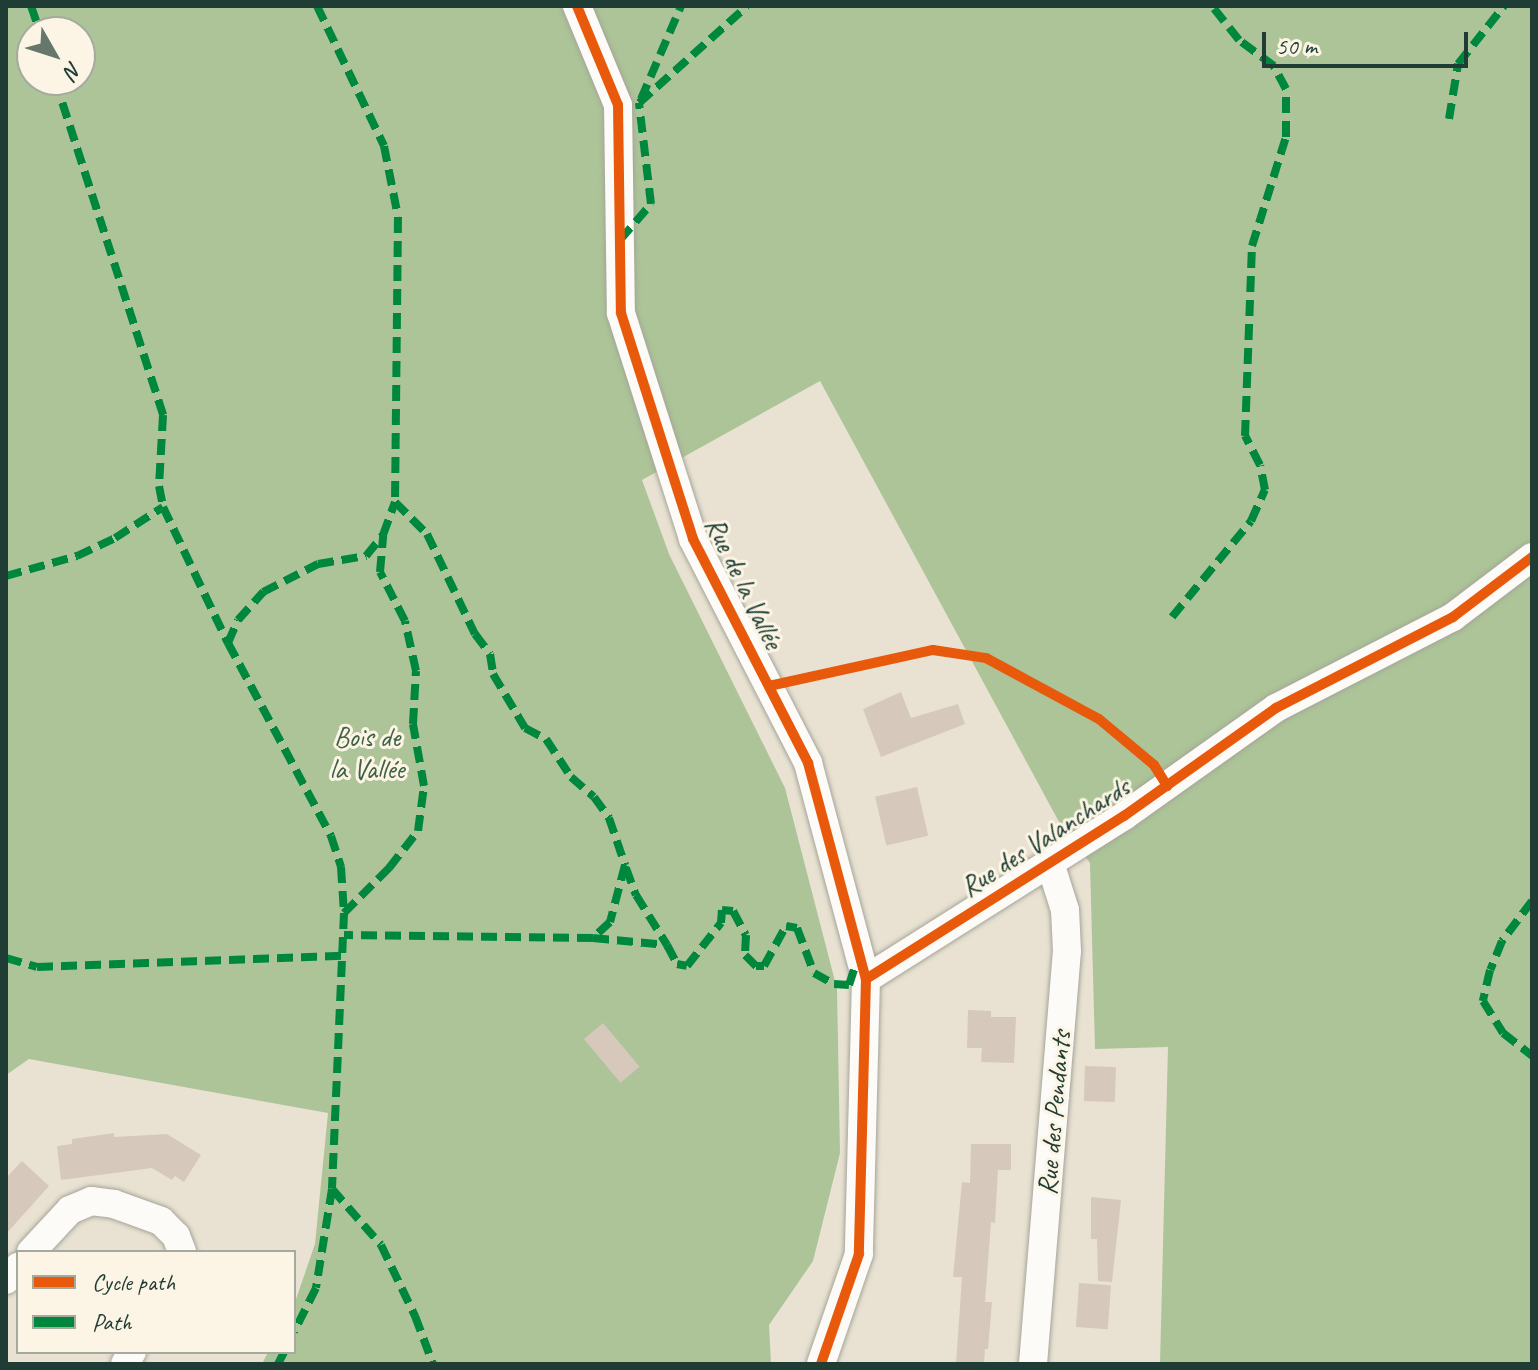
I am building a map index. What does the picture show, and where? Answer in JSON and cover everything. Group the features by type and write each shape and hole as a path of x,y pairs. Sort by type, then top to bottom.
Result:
{"street":[{"name":"Rue de la Vallée","path":"577,6 618,105 621,313 693,539 808,763 866,979 859,1254 821,1364"},
{"name":"Rue des Valanchards","path":"866,979 1050,863 1276,708 1453,617 1532,557"},
{"name":"Rue des Pendants","path":"1033,1364 1067,951 1065,910 1050,863"},
{"path":"33,1250 70,1210 91,1201 114,1204 161,1221 176,1236 181,1250"}],"green space":[{"name":"Bois de la Vallée","path":"6,6 1532,6 1532,1364 1160,1364 1168,1047 1095,1049 1090,863 1058,820 820,381 642,480 669,554 785,788 837,989 840,1153 813,1261 769,1325 771,1364 262,1364 267,1354 296,1354 296,1299 315,1244 328,1113 29,1059 6,1075"}],"building":[{"path":"901,692 911,718 958,704 965,724 881,757 863,709"},
{"path":"917,787 928,836 886,845 875,797"},
{"path":"968,1010 991,1011 991,1017 1016,1017 1014,1063 981,1062 982,1048 967,1048"},
{"path":"603,1023 640,1067 620,1083 584,1039"},
{"path":"1085,1066 1116,1067 1115,1102 1084,1101"},
{"path":"114,1133 114,1137 167,1134 201,1155 184,1182 175,1176 172,1180 152,1168 61,1180 57,1146 72,1144 72,1139"},
{"path":"971,1144 1011,1144 1011,1170 998,1170 985,1302 992,1302 984,1364 956,1364 962,1277 953,1277 962,1182 970,1183"},
{"path":"22,1161 49,1186 6,1234 6,1178"},
{"path":"1091,1197 1121,1200 1112,1282 1098,1281 1097,1239 1091,1239"},
{"path":"1079,1283 1111,1285 1108,1329 1076,1327"}],"marked path":[{"path":"31,6 34,16"},
{"path":"317,6 384,146 398,217 395,502 427,534 475,634 490,654 493,674 525,728 546,739 571,777 594,797 609,818 625,865 610,922 593,938 344,935"},
{"path":"641,99 681,6"},
{"path":"620,240 651,204 639,103 747,6"},
{"path":"1172,617 1251,521 1265,490 1260,465 1245,436 1252,246 1286,137 1286,89 1274,66 1239,40 1212,6"},
{"path":"1449,119 1458,64 1504,6"},
{"path":"60,96 163,415 159,486 163,507 228,643 331,836 341,867 344,913 332,1189 316,1288 296,1328"},
{"path":"228,643 238,620 263,592 318,564 366,556 383,535 395,502"},
{"path":"6,576 77,556 115,538 163,507"},
{"path":"344,913 389,868 418,831 424,786 413,724 416,671 405,621 380,572 383,535"},
{"path":"626,868 636,895 667,945"},
{"path":"1532,901 1502,941 1490,970 1483,1001 1503,1033 1532,1056"},
{"path":"593,938 667,945 677,964 687,966 721,923 722,910 733,911 746,935 745,955 756,966 764,966 786,926 797,928 814,973 834,984 849,985 854,970"},
{"path":"6,958 37,967 343,956"},
{"path":"332,1189 381,1245 415,1316 433,1364"},
{"path":"278,1364 283,1354"}],"cycle path":[{"path":"577,6 618,105 621,313 693,539 808,763 866,979 859,1254 821,1364"},
{"path":"866,979 1124,816 1276,708 1453,617 1532,557"},
{"path":"769,686 933,650 986,658 1099,719 1154,765 1167,786"}]}
